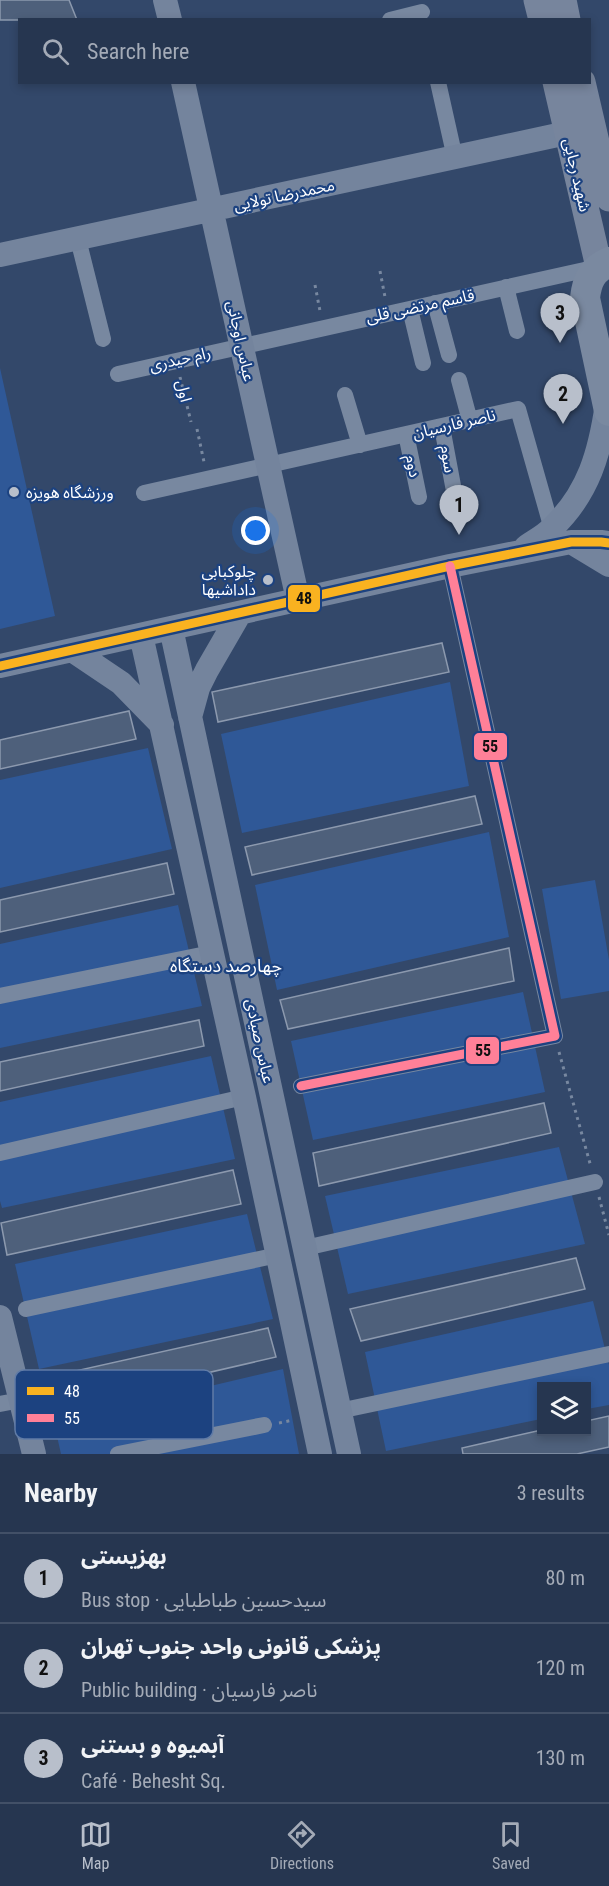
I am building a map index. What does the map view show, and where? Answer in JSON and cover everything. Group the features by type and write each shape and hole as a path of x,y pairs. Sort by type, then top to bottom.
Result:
{"highway":[{"path":"604,265 588,280 585,298 608,407"}],"main road":[{"path":"537,0 542,18"},
{"path":"563,0 567,18"},
{"name":"شهید رجایی","path":"556,84 567,133 604,265"},
{"name":"شهید رجایی","path":"583,84 603,147 609,198"}],"street":[{"path":"397,18 421,11"},
{"name":"عباس اوجانی","path":"183,84 298,600"},
{"path":"438,84 455,158"},
{"name":"محمدرضا تولایی","path":"0,255 567,133"},
{"path":"78,239 103,339"},
{"name":"قاسم مرتضی قلی","path":"242,345 604,265"},
{"path":"506,287 517,331"},
{"path":"435,303 449,355"},
{"path":"410,309 423,363"},
{"name":"رام حیدری","path":"118,374 242,345"},
{"path":"459,381 470,420"},
{"path":"345,395 360,445"},
{"path":"561,536 589,477 601,442 608,407"},
{"name":"ناصر فارسیان","path":"144,493 518,409 561,536"},
{"name":"سوم","path":"442,427 454,491"},
{"name":"دوم","path":"406,434 419,497"},
{"path":"561,536 609,565"},
{"path":"0,666 517,553 561,536 609,543"},
{"path":"301,1086 555,1036 450,566"},
{"path":"189,719 198,688 240,613"},
{"name":"عباس صیادی","path":"171,628 349,1454"},
{"name":"عباس صیادی","path":"141,635 163,726 320,1454"},
{"path":"72,650 121,683 163,726"},
{"path":"0,996 211,953"},
{"path":"0,1153 244,1097"},
{"path":"305,1248 595,1182"},
{"path":"26,1309 278,1255"},
{"path":"0,1317 10,1402"},
{"path":"339,1411 609,1354"},
{"path":"213,1435 264,1425"},
{"path":"27,1439 34,1454"},
{"path":"118,1454 194,1439"}],"path":[{"path":"380,271 388,313"},
{"path":"315,285 323,328"},
{"name":"اول","path":"177,360 191,422"},
{"path":"197,429 208,479"},
{"path":"555,1036 609,1235"},
{"path":"264,1425 312,1416"}],"shaded area":[{"name":"ورزشگاه هویزه","path":"0,368 55,616 0,629"},
{"path":"450,682 469,786 242,833 221,734"},
{"path":"148,748 172,849 0,888 0,780"},
{"path":"489,832 509,937 277,990 255,885"},
{"path":"595,880 609,960 609,991 561,999 542,889"},
{"path":"178,905 202,1006 0,1048 0,944"},
{"path":"523,992 545,1092 313,1140 291,1041"},
{"path":"211,1056 235,1159 2,1208 0,1201 0,1102"},
{"path":"559,1147 585,1244 348,1294 325,1196"},
{"path":"247,1214 273,1319 39,1369 15,1264"},
{"path":"593,1301 609,1365 609,1405 591,1408 591,1382 537,1382 537,1420 386,1451 365,1352"},
{"path":"283,1369 299,1454 61,1454 58,1439 213,1439 213,1386"}],"building":[{"path":"0,0 69,0 76,18 18,18 18,20 0,20"},
{"path":"442,643 449,672 218,722 212,692"},
{"path":"129,711 136,739 0,769 0,740"},
{"path":"475,796 482,824 252,875 245,847"},
{"path":"167,863 174,894 0,932 0,900"},
{"path":"509,948 514,981 288,1029 280,1000"},
{"path":"199,1020 204,1046 0,1091 0,1062"},
{"path":"544,1103 551,1133 319,1186 313,1153"},
{"path":"233,1170 241,1204 7,1255 1,1223"},
{"path":"576,1258 585,1289 361,1341 350,1309"},
{"path":"268,1328 276,1357 213,1372 80,1370"},
{"path":"609,1416 609,1447 577,1454 463,1454 462,1448 537,1431 537,1436 591,1436 591,1420"}],"transit line":[{"name":"48","path":"0,666 450,566 571,542 609,543"},
{"name":"55","path":"301,1086 555,1036 450,566"}],"place":[{"name":"آبمیوه و بستنی","path":"560,343"},
{"name":"پزشکی قانونی واحد جنوب تهران","path":"563,424"},
{"name":"ورزشگاه هویزه","path":"14,492"},
{"name":"بهزیستی","path":"459,535"},
{"name":"چلوکبابی داداشیها","path":"268,580"}],"district":[{"name":"چهارصد دستگاه","path":"226,965"}]}
